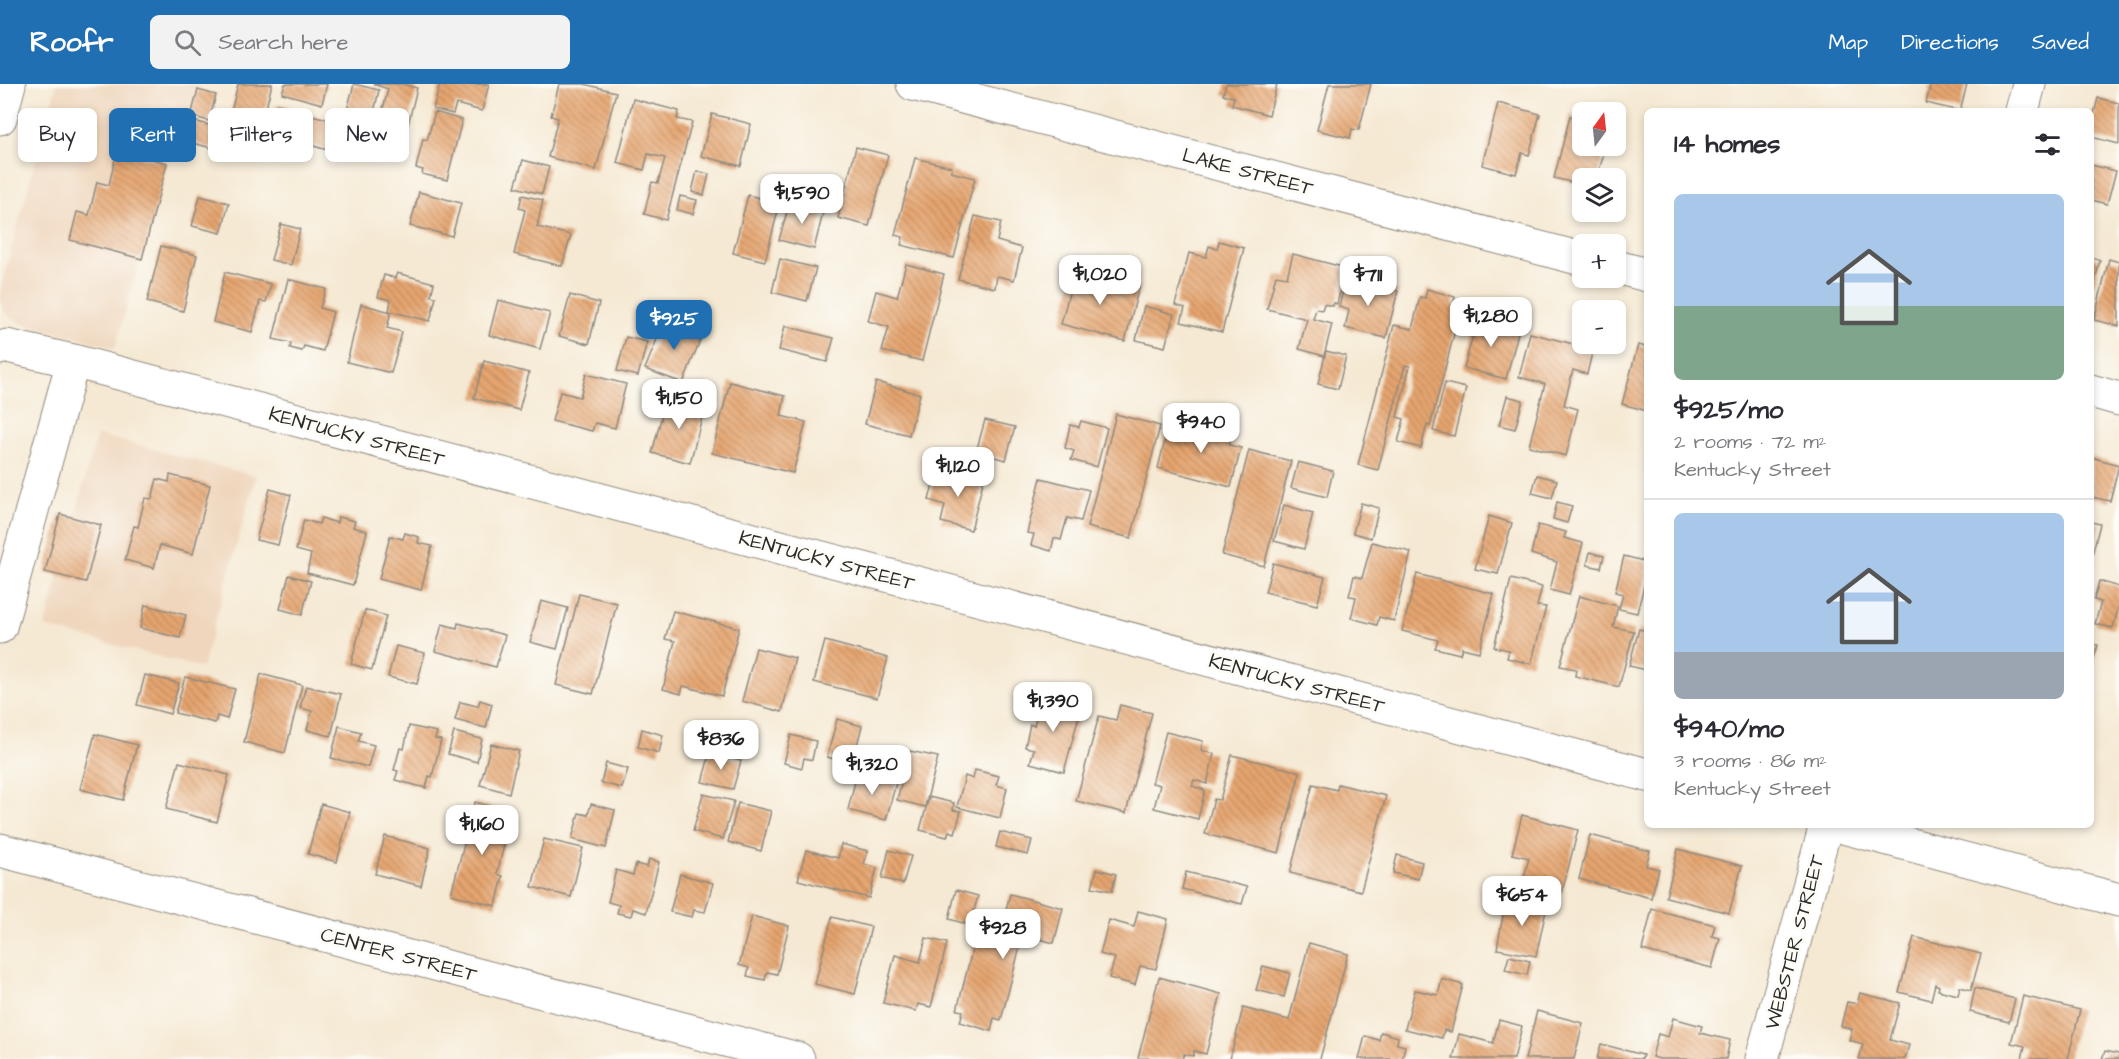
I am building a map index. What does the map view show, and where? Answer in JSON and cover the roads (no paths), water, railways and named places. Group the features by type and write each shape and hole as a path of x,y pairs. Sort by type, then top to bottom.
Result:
{"street":[{"path":"0,118 9,84"},
{"name":"LAKE STREET","path":"913,84 1572,256"},
{"path":"2023,108 2029,84"},
{"path":"1626,270 1644,274"},
{"name":"KENTUCKY STREET","path":"2,345 73,361 1644,774"},
{"path":"0,627 73,361"},
{"path":"2094,392 2119,399"},
{"name":"WEBSTER STREET","path":"1762,1059 1825,828"},
{"path":"1847,828 2119,900"},
{"name":"CENTER STREET","path":"0,850 798,1059"}]}
